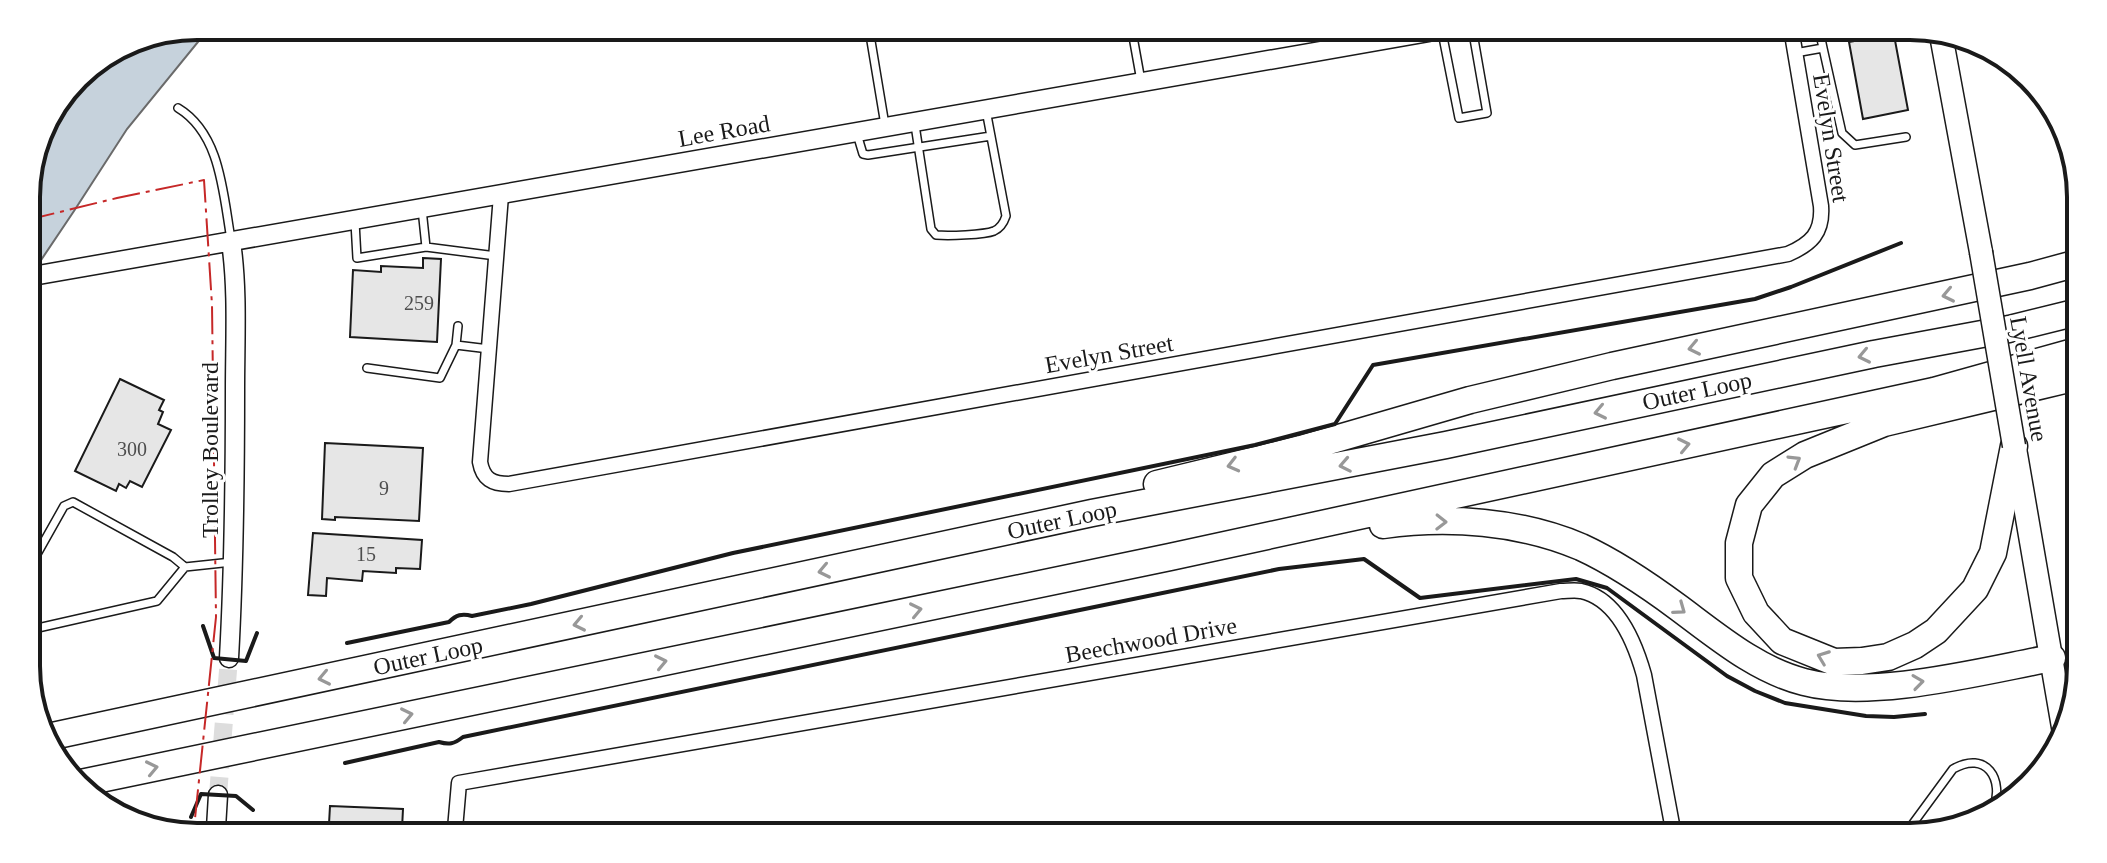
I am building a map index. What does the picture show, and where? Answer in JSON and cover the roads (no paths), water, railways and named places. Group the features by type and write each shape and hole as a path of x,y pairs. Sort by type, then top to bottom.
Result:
{"highway":[{"path":"1092,513 1153,485 1301,449 1470,400 2067,266"},
{"name":"Outer Loop","path":"56,735 1092,513 1446,445 2067,315"},
{"name":"Outer Loop","path":"90,781 1170,557 1934,391 2067,354"},
{"path":"2014,446 1993,553 1975,589 1936,631 1915,645 1888,657 1834,662 1782,641 1756,613 1739,578 1739,543 1749,505 1773,475 1805,455 1884,423 2067,379"},
{"path":"1838,412 1884,423"},
{"path":"1170,557 1410,522 1500,526 1551,536 1606,560 1646,584 1733,648 1770,670 1805,683 1834,687 1895,685 2052,658"}],"main road":[{"name":"Lyell Avenue","path":"1943,43 2060,711"}],"street":[{"name":"Lee Road","path":"40,275 1142,83 1365,40"},
{"name":"Evelyn Street","path":"501,195 480,462 482,473 488,480 509,484 1788,254 1804,247 1818,231 1822,220 1793,40"},
{"name":"Trolley Boulevard","path":"229,658 234,562 235,287 231,242"},
{"name":"Beechwood Drive","path":"456,823 459,783 1561,591 1581,591 1599,599 1628,631 1644,675 1672,823"},
{"path":"216,823 218,795"}],"lane":[{"path":"871,40 886,127"},
{"path":"1134,40 1142,83"},
{"path":"1444,40 1459,118 1487,113 1474,40"},
{"path":"1821,40 1842,133 1855,145 1906,137"},
{"path":"1795,53 1823,48"},
{"path":"178,108 189,115 204,135 219,169 231,242"},
{"path":"915,122 931,229 936,235 946,236 996,231 1006,216 986,110"},
{"path":"857,132 863,154 868,155 991,136"},
{"path":"422,209 426,247"},
{"path":"355,221 357,258 426,247 496,256"},
{"path":"367,368 440,378 456,345 458,326"},
{"path":"456,345 489,349"},
{"path":"40,549 64,506 73,502 173,557 185,567"},
{"path":"40,628 157,601 185,567 234,562"},
{"path":"1906,823 1953,769 1962,763 1976,761 1987,767 1997,788 1997,797"}],"tunnel":[{"path":"218,795 229,658"}]}
